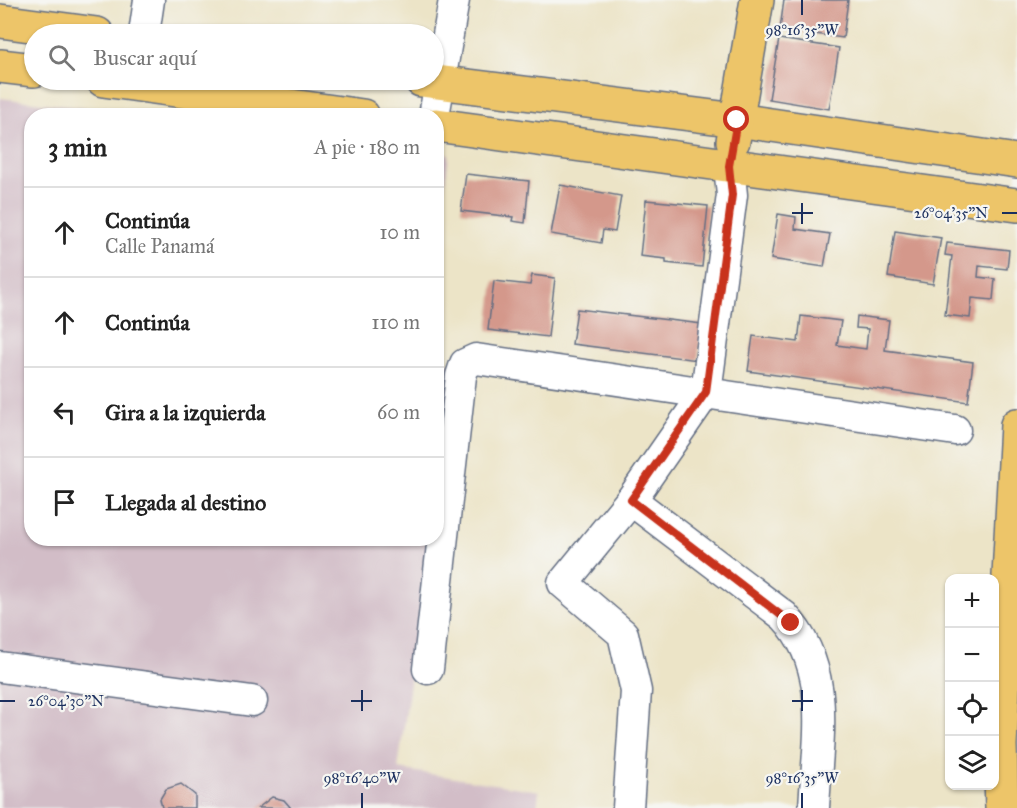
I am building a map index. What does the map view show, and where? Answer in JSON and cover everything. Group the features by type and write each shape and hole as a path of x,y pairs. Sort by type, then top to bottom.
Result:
{"main road":[{"path":"729,166 757,0"},
{"path":"0,21 24,24"},
{"path":"0,66 24,69"},
{"path":"444,83 737,120 1017,161"},
{"path":"189,90 310,108"},
{"path":"444,126 1017,205"},
{"path":"1002,808 1000,745 1017,424"}],"street":[{"path":"145,24 149,0"},
{"path":"444,34 454,0"},
{"path":"431,90 433,108"},
{"path":"628,808 636,691 623,634 563,583 631,500 706,392 732,195 729,166"},
{"path":"444,522 460,376 465,364 476,359 955,430"},
{"path":"631,500 784,616 803,641 813,666 819,695 814,808"},
{"path":"428,669 441,546"},
{"path":"0,667 252,701"}],"shaded area":[{"path":"0,98 82,108 24,108 24,546 429,546 398,769 539,791 537,808 0,808"},
{"path":"444,154 449,154 444,191"},
{"path":"444,363 455,364 444,444"}],"building":[{"path":"784,0 848,0 843,38 780,29"},
{"path":"779,39 839,48 829,109 769,99"},
{"path":"466,174 529,181 525,223 512,221 513,217 461,211"},
{"path":"560,185 621,196 615,232 603,230 601,243 551,234"},
{"path":"646,200 708,206 702,267 666,263 666,259 640,256"},
{"path":"778,214 796,217 795,229 830,234 824,267 771,259"},
{"path":"895,231 941,238 933,284 888,277"},
{"path":"947,243 1009,250 1007,269 979,266 978,277 995,279 993,300 972,298 970,318 945,315 952,256 945,255"},
{"path":"532,275 555,278 548,337 488,330 494,281 530,285"},
{"path":"577,309 702,324 698,360 572,344"},
{"path":"801,316 841,321 837,345 866,349 868,329 856,328 857,316 889,320 885,350 973,362 968,402 748,371 753,336 798,342"},
{"path":"181,784 195,795 195,808 162,808 160,799 166,789"},
{"path":"272,797 284,800 291,808 258,808"}],"route":[{"path":"737,120 729,166 732,195 706,392 631,500 791,623"}]}
